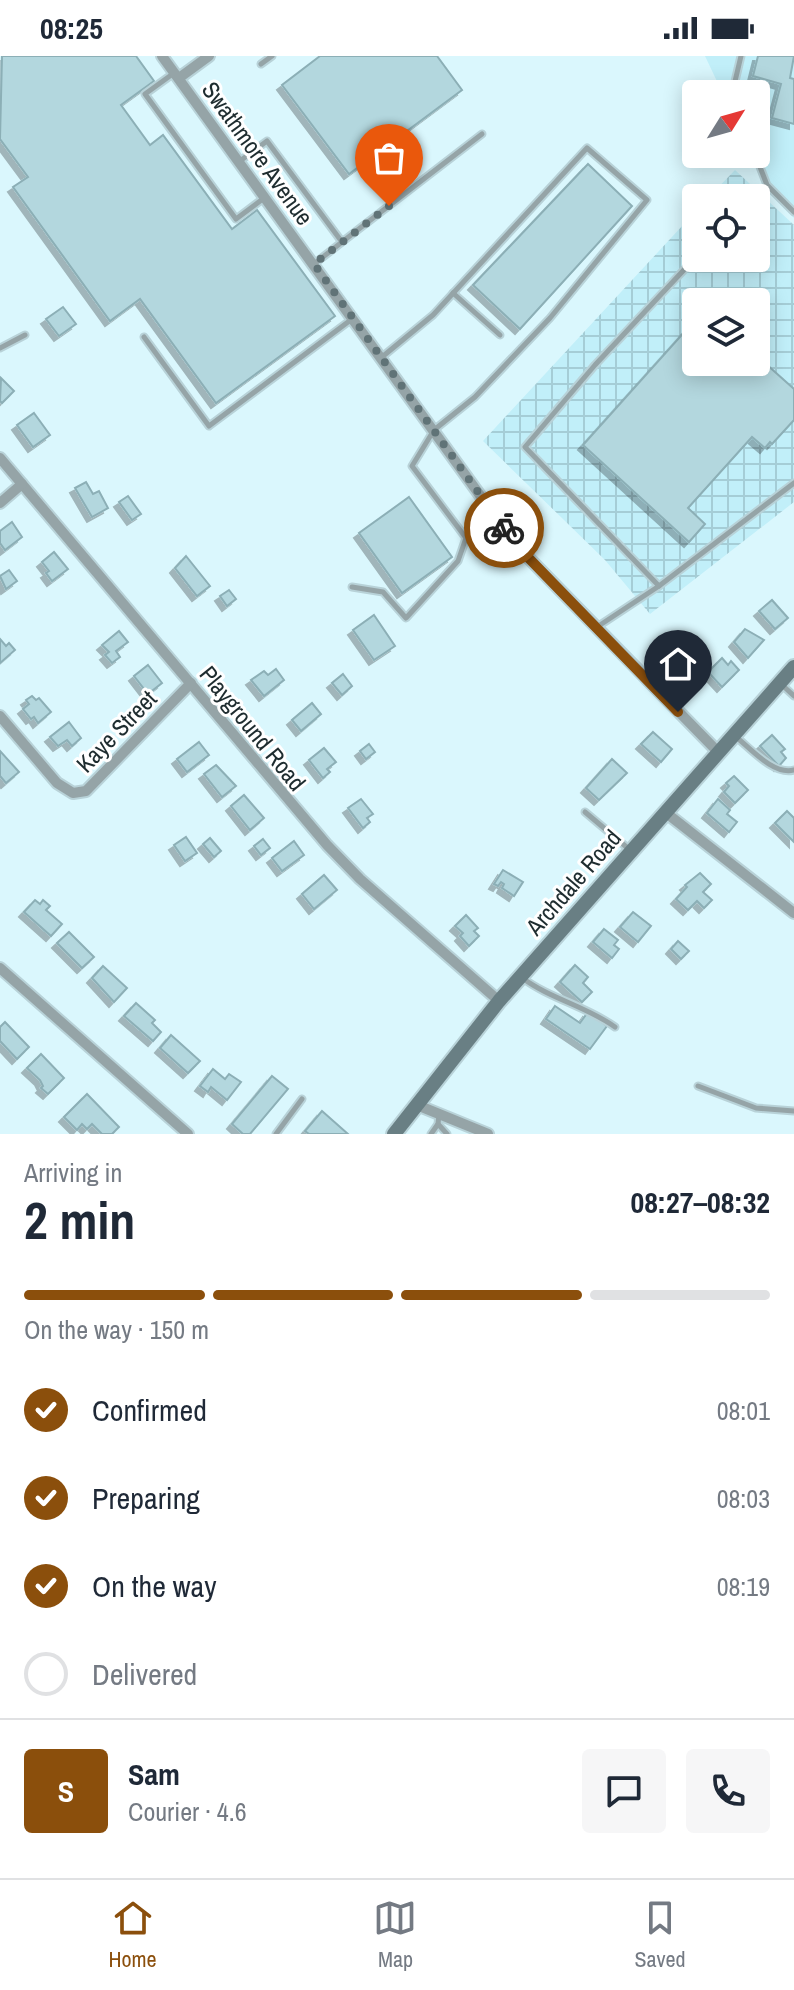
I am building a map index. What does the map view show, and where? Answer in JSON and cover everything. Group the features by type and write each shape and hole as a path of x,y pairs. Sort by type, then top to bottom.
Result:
{"main road":[{"name":"Archdale Road","path":"394,1134 520,976 794,667"}],"street":[{"name":"Swathmore Avenue","path":"162,56 516,545 719,753"},
{"path":"177,76 209,56"},
{"name":"Playground Road","path":"0,458 327,845 499,1001"},
{"path":"0,503 22,484"},
{"name":"Kaye Street","path":"0,716 57,783 73,793 86,791 191,683"},
{"path":"665,812 794,913"},
{"path":"0,968 188,1134"},
{"path":"417,1105 439,1119 488,1134"}],"lane":[{"path":"261,64 272,56"},
{"path":"735,80 741,56"},
{"path":"177,76 145,94 236,219 265,197"},
{"path":"314,264 482,134"},
{"path":"240,162 267,141 342,242"},
{"path":"381,358 433,315 587,148 647,200 550,318 475,397 434,430 412,466 466,538"},
{"path":"760,168 767,185 794,212"},
{"path":"659,586 525,447 595,365 682,272"},
{"path":"453,293 500,335"},
{"path":"144,337 209,426 353,318"},
{"path":"0,348 25,335"},
{"path":"596,628 659,586 794,483"},
{"path":"352,587 383,592 406,618 458,561 466,538 494,514"},
{"path":"780,683 794,696"},
{"path":"734,735 780,770 794,770"},
{"path":"585,812 631,850"},
{"path":"520,976 541,990 590,1011 615,1027"},
{"path":"698,1086 756,1108 794,1111"},
{"path":"276,1134 302,1099"},
{"path":"431,1134 439,1119"},
{"path":"439,1119 447,1134"}],"shaded area":[{"path":"705,56 794,56 794,218 770,194 770,184 765,184 758,168 770,168 770,80 716,80"},
{"path":"735,170 750,184 722,184"},
{"path":"770,203 794,225 794,502 650,614 605,560 483,441 682,226 682,272 770,272"}],"building":[{"path":"2,56 136,56 154,81 121,105 150,145 163,135 232,229 257,210 335,316 216,403 140,299 110,321 13,187 28,177 0,139"},
{"path":"320,56 437,56 462,90 349,174 282,85"},
{"path":"758,56 794,56 790,78 794,79 794,124 772,118 781,84 753,76"},
{"path":"588,164 632,206 520,329 473,285"},
{"path":"63,307 76,324 59,336 46,319"},
{"path":"682,335 682,376 770,376 770,368 794,389 794,420 765,448 752,437 688,508 705,524 689,542 583,445"},
{"path":"1,378 14,391 2,403 0,401"},
{"path":"34,413 50,435 33,447 17,425"},
{"path":"86,482 93,494 99,491 108,508 92,517 75,488"},
{"path":"128,496 141,514 132,520 119,502"},
{"path":"409,497 452,557 402,593 359,533"},
{"path":"12,522 22,537 5,550 0,543 0,531"},
{"path":"54,552 68,569 52,581 42,562"},
{"path":"186,556 210,586 197,596 175,568"},
{"path":"9,570 17,581 6,589 0,576"},
{"path":"229,590 236,599 227,606 220,596"},
{"path":"772,600 788,618 775,629 759,611"},
{"path":"374,615 395,646 374,660 353,630"},
{"path":"745,629 764,640 748,658 734,642"},
{"path":"119,631 128,642 116,651 120,657 112,663 105,655 109,652 102,645"},
{"path":"0,639 15,650 0,663"},
{"path":"722,658 728,665 731,661 739,670 722,687 708,672"},
{"path":"148,665 162,683 148,694 134,676"},
{"path":"276,669 284,680 264,696 251,680 264,671 268,675"},
{"path":"343,674 352,686 342,695 332,683"},
{"path":"32,696 36,700 39,698 51,712 38,723 23,709 29,704 26,700"},
{"path":"312,703 321,714 301,731 292,720"},
{"path":"69,722 81,738 72,746 67,740 58,746 50,737"},
{"path":"653,732 672,749 661,762 641,744"},
{"path":"772,735 785,749 781,752 786,758 779,766 760,746"},
{"path":"199,742 209,755 187,772 177,759"},
{"path":"369,744 375,752 366,759 360,751"},
{"path":"324,748 336,762 327,769 330,772 323,778 309,760"},
{"path":"0,751 19,772 6,783 0,776"},
{"path":"612,759 627,773 599,800 586,788"},
{"path":"216,765 236,786 222,797 204,774"},
{"path":"734,776 748,790 735,803 724,792 729,786 726,783"},
{"path":"244,795 264,818 250,830 231,806"},
{"path":"361,799 373,814 367,818 370,822 363,828 348,808"},
{"path":"718,799 730,810 727,814 737,822 729,832 707,813"},
{"path":"787,811 794,818 794,842 775,823"},
{"path":"186,837 197,853 185,861 174,845"},
{"path":"210,838 221,851 214,857 203,844"},
{"path":"263,839 270,848 261,855 254,846"},
{"path":"294,841 304,855 282,871 272,858"},
{"path":"503,870 523,882 514,896 502,888 504,884 501,882 498,886 494,884"},
{"path":"700,873 711,884 703,892 712,900 704,908 697,901 688,910 676,899 687,887 685,885"},
{"path":"324,875 337,890 314,909 302,894"},
{"path":"35,900 40,904 43,900 50,906 46,910 62,924 51,936 24,912"},
{"path":"633,912 651,926 638,942 620,927"},
{"path":"466,915 478,928 474,931 479,936 469,946 460,936 463,933 455,926"},
{"path":"604,929 618,940 614,945 619,949 612,958 593,942"},
{"path":"69,932 94,957 82,968 57,943"},
{"path":"678,941 689,951 681,959 671,949"},
{"path":"575,965 588,977 583,983 592,992 582,1002 560,982"},
{"path":"103,966 127,988 114,1002 92,978"},
{"path":"136,1003 155,1020 152,1023 161,1032 153,1041 124,1016"},
{"path":"555,1006 580,1023 588,1012 607,1026 590,1049 546,1019"},
{"path":"5,1022 29,1047 17,1059 0,1041 0,1027"},
{"path":"171,1035 200,1061 188,1073 160,1048"},
{"path":"41,1054 64,1078 48,1094 41,1088 40,1080 27,1068"},
{"path":"213,1069 225,1079 229,1074 241,1082 227,1100 211,1087 208,1092 200,1086"},
{"path":"272,1076 288,1089 250,1134 243,1134 232,1124"},
{"path":"87,1094 119,1127 112,1134 102,1134 92,1124 87,1129 82,1124 77,1130 64,1117"},
{"path":"322,1111 348,1134 309,1134 305,1131"}],"way so far":[{"path":"389,206 314,264 504,528"}],"route":[{"path":"504,528 516,545 678,712"}]}
